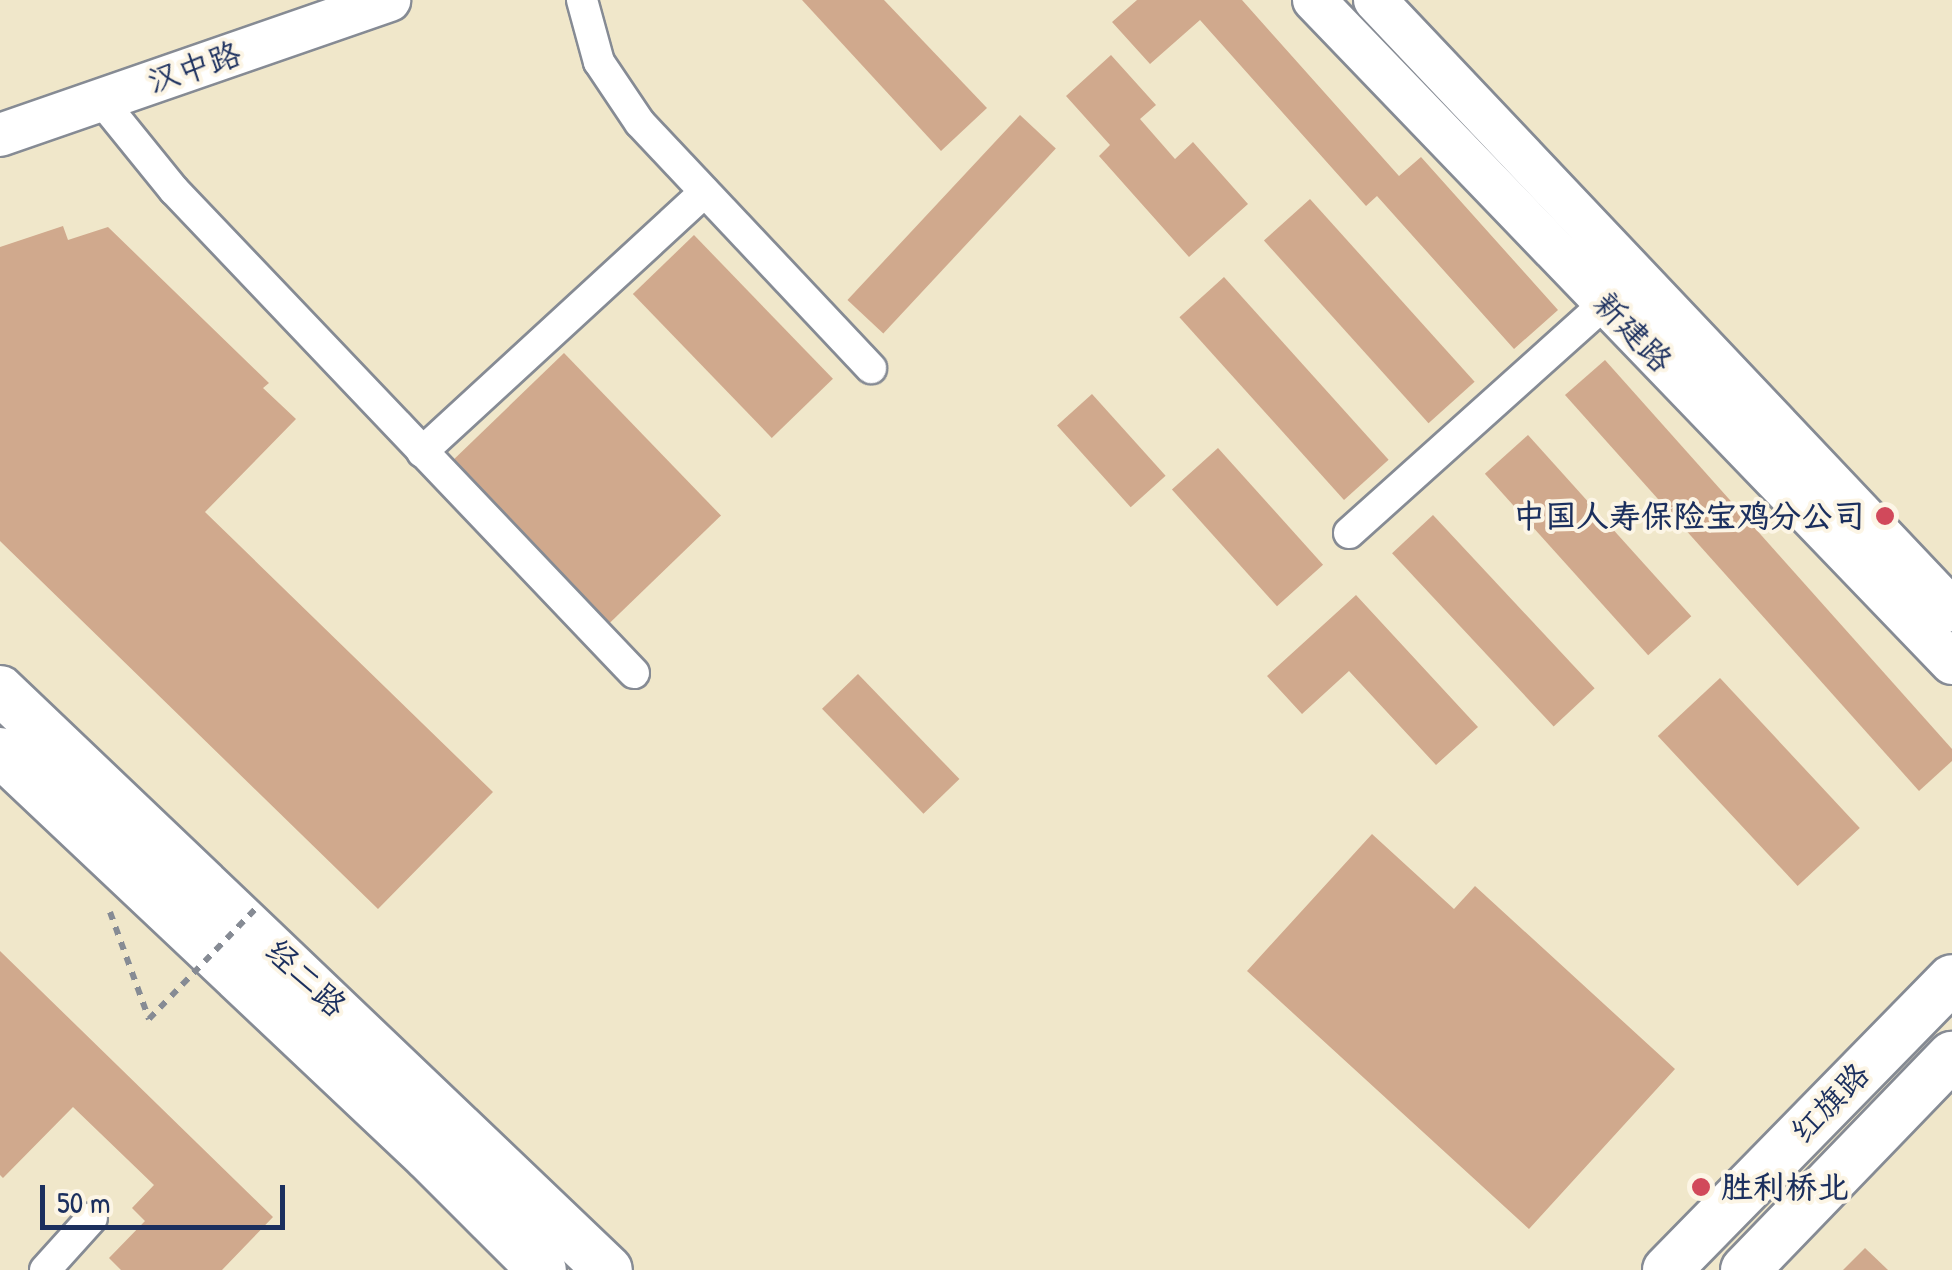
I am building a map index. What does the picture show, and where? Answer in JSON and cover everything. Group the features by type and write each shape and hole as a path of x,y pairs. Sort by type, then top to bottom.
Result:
{"main road":[{"name":"汉中路","path":"0,135 389,0"},
{"name":"新建路","path":"1314,0 1952,664"},
{"name":"新建路","path":"1375,0 1952,610"},
{"name":"经二路","path":"0,690 608,1270"},
{"name":"经二路","path":"0,752 428,1156 542,1270"},
{"name":"红旗路","path":"1666,1270 1952,979"},
{"name":"红旗路","path":"1746,1270 1952,1056"}],"street":[{"path":"582,0 599,62 640,123 871,368"},
{"path":"102,100 174,190 634,674"},
{"path":"422,452 705,192"},
{"path":"1348,533 1606,303"},
{"path":"45,1270 92,1218"}],"path":[{"path":"104,897 148,1019 258,906"}],"building":[{"path":"802,0 884,0 987,108 941,151"},
{"path":"1137,0 1242,0 1399,176 1421,157 1558,310 1514,349 1377,196 1366,206 1200,20 1150,64 1112,22"},
{"path":"1111,55 1156,105 1140,119 1175,159 1193,142 1248,204 1189,257 1099,156 1110,145 1066,96"},
{"path":"1020,115 1056,148 883,333 847,300"},
{"path":"1310,199 1475,382 1429,423 1264,240"},
{"path":"63,226 68,240 108,227 269,383 263,388 296,419 205,512 493,792 378,909 0,541 0,247"},
{"path":"694,235 833,379 772,438 633,294"},
{"path":"1224,277 1389,460 1344,500 1179,317"},
{"path":"564,353 721,516 607,625 450,463"},
{"path":"1605,360 1952,749 1952,761 1919,791 1565,395"},
{"path":"1092,394 1166,476 1131,507 1057,425"},
{"path":"1528,435 1691,616 1648,655 1485,474"},
{"path":"1218,448 1323,565 1277,606 1172,489"},
{"path":"1433,515 1595,688 1554,727 1392,553"},
{"path":"1356,595 1478,727 1436,765 1349,671 1302,714 1267,676"},
{"path":"858,674 959,779 923,814 822,709"},
{"path":"1720,678 1860,828 1798,886 1658,736"},
{"path":"1372,834 1454,909 1475,886 1675,1069 1529,1229 1247,971"},
{"path":"0,951 273,1217 222,1270 121,1270 109,1258 145,1221 132,1208 154,1185 73,1107 3,1178 0,1175"},
{"path":"1865,1248 1888,1270 1843,1270"}],"place":[{"name":"中国人寿保险宝鸡分公司","path":"1885,516"},
{"name":"胜利桥北","path":"1701,1187"}]}
